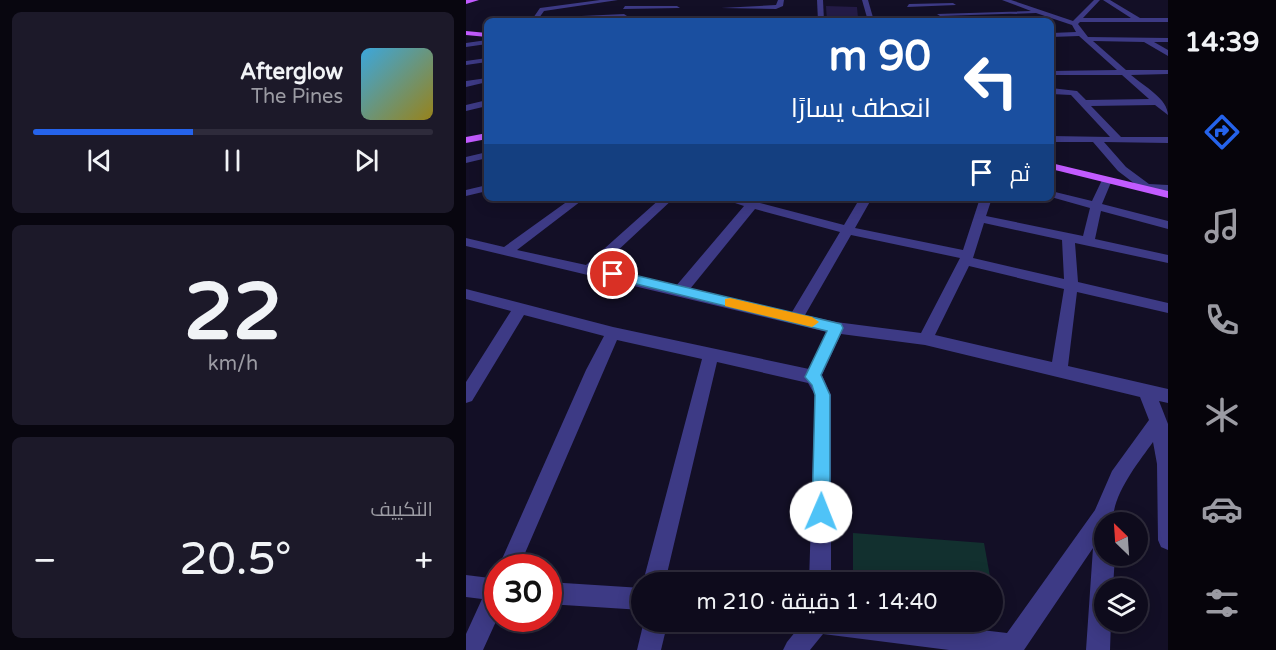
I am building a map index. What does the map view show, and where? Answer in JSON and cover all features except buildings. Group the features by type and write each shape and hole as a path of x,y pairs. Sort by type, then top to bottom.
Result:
{"main road":[{"path":"466,2 476,0"},
{"path":"466,33 484,35"},
{"path":"466,140 484,137"},
{"path":"1054,167 1142,187"}],"street":[{"path":"536,18 542,9 615,0"},
{"path":"624,15 630,0"},
{"path":"579,18 675,11 681,0"},
{"path":"726,0 723,11 764,11 778,7 781,0"},
{"path":"820,0 821,18"},
{"path":"865,0 870,18"},
{"path":"1005,0 1074,22 1084,36 1168,112"},
{"path":"1016,4 1031,0"},
{"path":"1074,22 1098,0"},
{"path":"1106,0 1138,20"},
{"path":"912,13 907,3 959,3 986,5 996,18"},
{"path":"933,3 942,18"},
{"path":"940,14 1043,13"},
{"path":"1054,23 1168,20"},
{"path":"1054,34 1168,40"},
{"path":"1147,40 1168,54"},
{"path":"466,45 484,42"},
{"path":"466,63 484,60"},
{"path":"1054,72 1168,72"},
{"path":"466,84 484,81"},
{"path":"1054,91 1072,92 1118,139"},
{"path":"1084,102 1168,102"},
{"path":"466,108 484,104"},
{"path":"1054,139 1168,140"},
{"path":"1095,139 1142,187 1167,190"},
{"path":"466,160 484,156"},
{"path":"1088,242 1096,205 1107,180"},
{"path":"466,193 484,189"},
{"path":"1054,195 1168,225"},
{"path":"507,251 575,201"},
{"path":"590,269 665,201"},
{"path":"796,318 864,201"},
{"path":"925,339 967,258 985,201"},
{"path":"680,291 755,202 847,230 967,258 1071,288 1168,308"},
{"path":"979,218 1168,259"},
{"path":"1059,369 1071,288 1068,239"},
{"path":"466,242 836,328 925,339 1168,396"},
{"path":"466,294 613,333 813,377 819,382 823,395 820,572"},
{"path":"466,396 521,308"},
{"path":"813,377 836,328"},
{"path":"514,554 594,370 613,333"},
{"path":"656,572 711,354"},
{"path":"1146,392 1158,421 1166,464 1168,540"},
{"path":"1104,512 1110,493 1135,451 1158,421"},
{"path":"896,632 1012,648 1094,529"},
{"path":"1098,650 1103,566"},
{"path":"466,586 484,588"},
{"path":"562,594 631,598"},
{"path":"471,650 484,621"},
{"path":"649,650 653,632"},
{"path":"795,650 808,632"}],"green space":[{"path":"853,533 984,543 989,572 853,572"}],"slow traffic":[{"path":"730,303 812,322"}],"route":[{"path":"613,274 836,328 813,377 819,382 823,395 821,512"}]}
